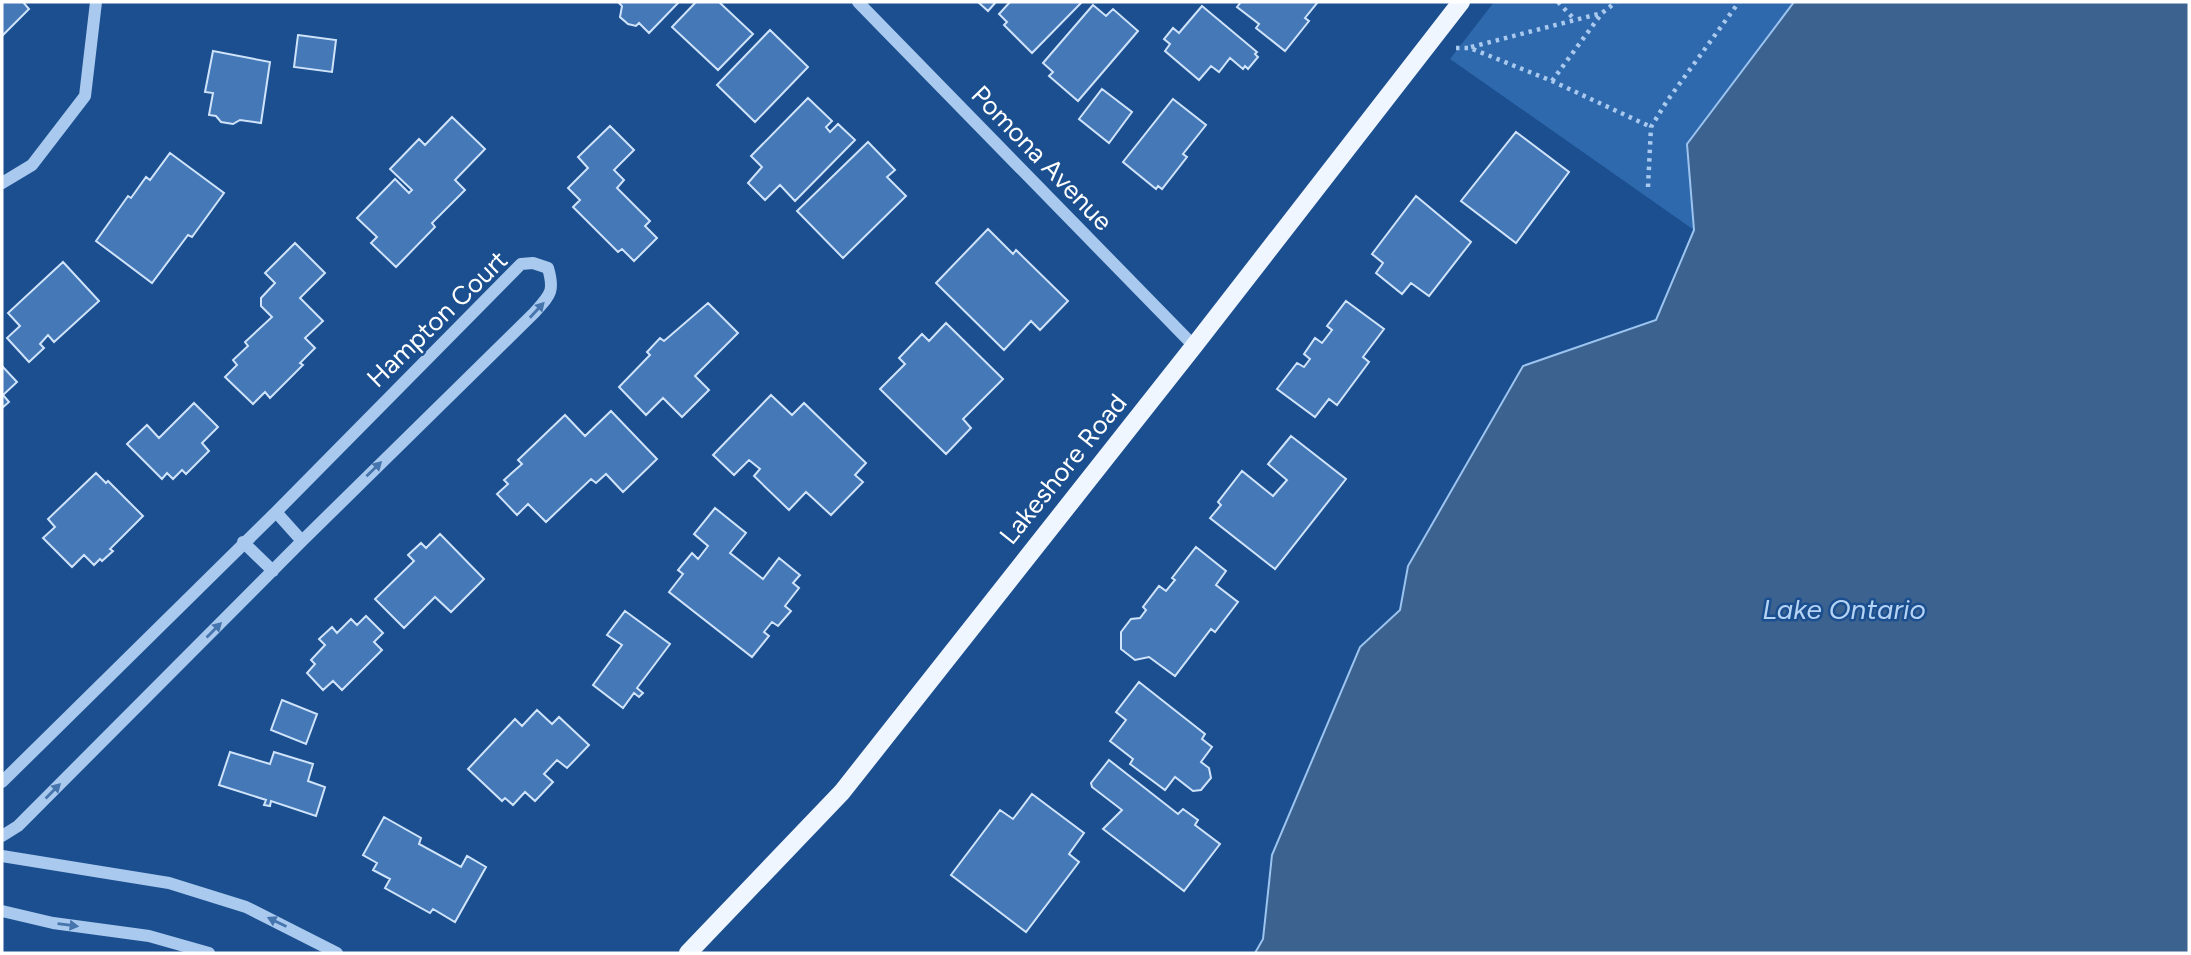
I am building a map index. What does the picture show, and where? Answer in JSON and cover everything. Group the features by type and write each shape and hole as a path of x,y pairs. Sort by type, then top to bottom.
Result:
{"main road":[{"name":"Lakeshore Road","path":"688,953 842,792 1461,2"}],"street":[{"path":"2,183 32,165 85,96 96,2"},
{"name":"Pomona Avenue","path":"858,2 1194,346"},
{"name":"Hampton Court","path":"2,782 521,264 533,263 548,268 552,281 551,294 534,313 18,826 2,836"},
{"path":"275,512 302,541"},
{"path":"243,542 273,571"},
{"path":"2,856 169,883 246,907 315,948 337,953"},
{"path":"2,911 53,923 149,936 209,953"}],"path":[{"path":"1558,2 1575,20"},
{"path":"1552,81 1602,13 1616,2"},
{"path":"1648,187 1651,127 1739,2"},
{"path":"1424,48 1470,48 1602,13"},
{"path":"1470,48 1552,81 1651,127"}],"shaded area":[{"path":"1494,2 1794,2 1687,144 1694,230 1450,59"}],"water":[{"name":"Lake Ontario","path":"1794,2 2189,2 2189,953 1255,953 1263,939 1272,855 1360,647 1400,610 1408,566 1523,366 1656,320 1694,230 1687,144"}],"building":[{"path":"2,2 23,2 29,9 2,36"},
{"path":"618,2 679,2 649,33 639,23 636,26 628,24 620,17 622,6"},
{"path":"696,2 719,2 753,34 718,70 672,27"},
{"path":"978,2 996,2 988,11"},
{"path":"1010,2 1082,2 1032,53 1004,25 1007,22 999,14"},
{"path":"1241,2 1317,3 1305,18 1309,21 1285,51 1256,28 1259,24 1237,7"},
{"path":"1093,5 1106,16 1113,9 1138,31 1078,101 1049,76 1053,72 1043,63"},
{"path":"1202,6 1257,52 1255,54 1258,57 1248,69 1245,66 1243,69 1230,58 1219,72 1211,66 1199,80 1165,51 1170,44 1164,39 1173,28 1179,33"},
{"path":"770,30 808,67 755,122 717,85"},
{"path":"298,35 336,40 332,72 294,67"},
{"path":"213,51 270,62 261,123 240,120 233,124 221,122 216,116 209,115 213,93 205,92"},
{"path":"1102,89 1132,112 1109,143 1079,119"},
{"path":"808,98 832,121 826,127 830,132 838,124 855,140 795,201 780,185 765,200 748,183 762,167 751,156"},
{"path":"1173,99 1206,125 1183,154 1187,157 1162,189 1158,186 1156,189 1123,162"},
{"path":"452,117 485,149 455,180 465,190 432,223 435,227 396,267 371,243 377,237 357,218 395,179 409,193 412,190 390,169 419,139 425,145"},
{"path":"610,126 634,150 614,170 624,180 617,188 650,221 645,226 657,238 634,261 622,249 618,252 573,207 580,200 568,188 588,168 578,157"},
{"path":"1516,132 1569,172 1516,243 1461,201"},
{"path":"868,142 895,170 887,177 906,196 843,258 797,211"},
{"path":"170,153 224,193 192,237 188,235 152,283 96,241 128,196 131,198 146,177 150,180"},
{"path":"1416,196 1471,242 1429,296 1411,283 1402,294 1376,273 1383,263 1372,254"},
{"path":"988,229 1013,254 1016,250 1068,301 1040,330 1031,321 1004,350 936,283"},
{"path":"295,243 325,273 300,298 323,321 305,338 315,348 300,363 303,365 270,398 265,392 253,404 225,377 237,365 233,360 248,346 245,342 272,317 261,306 261,298 275,283 265,273"},
{"path":"63,262 99,301 54,342 48,335 40,344 44,348 29,362 7,338 20,326 8,313"},
{"path":"1346,301 1384,329 1363,357 1369,362 1337,405 1329,399 1315,417 1277,389 1297,363 1304,367 1310,359 1304,354 1315,338 1322,343 1332,330 1327,326"},
{"path":"708,303 738,333 695,376 709,390 682,417 663,398 646,415 619,387 650,355 647,352 660,338 664,341"},
{"path":"946,323 1003,379 963,419 971,428 946,454 880,389 905,364 899,358 922,334 929,341"},
{"path":"2,366 17,382 3,395 9,402 2,408"},
{"path":"771,395 792,415 804,403 866,463 855,475 863,482 831,515 806,492 789,510 754,476 760,469 749,460 734,475 713,455"},
{"path":"194,403 218,427 202,443 209,451 186,474 182,470 173,479 167,473 162,479 127,444 147,425 159,438"},
{"path":"611,411 657,459 623,492 606,474 596,483 591,479 546,522 528,504 517,515 497,494 508,484 504,480 522,464 518,460 565,415 585,436"},
{"path":"1291,436 1346,479 1275,569 1210,518 1221,505 1218,502 1242,471 1273,496 1287,480 1268,464"},
{"path":"96,473 106,483 108,481 143,516 110,549 113,551 102,561 100,559 94,565 84,555 72,567 43,538 55,527 48,519"},
{"path":"715,508 746,533 730,553 763,579 779,558 800,575 793,583 799,588 785,606 791,611 778,626 772,622 764,632 769,636 752,657 669,592 683,574 678,570 692,553 698,559 708,546 694,534"},
{"path":"440,534 484,579 451,612 435,597 404,628 375,599 414,561 408,555 421,543 426,548"},
{"path":"1196,547 1226,571 1216,585 1238,602 1215,632 1211,629 1175,676 1149,657 1135,660 1121,649 1121,632 1131,619 1140,618 1146,610 1143,607 1159,586 1166,591 1175,580 1172,578"},
{"path":"625,611 670,644 637,688 643,693 639,697 634,693 623,708 593,685 622,645 607,635"},
{"path":"366,616 383,633 374,642 382,650 342,690 333,681 323,690 307,673 315,664 311,660 325,645 319,639 332,627 337,633 351,619 357,625"},
{"path":"1139,682 1205,734 1202,739 1212,747 1201,762 1209,768 1211,778 1201,790 1193,791 1175,777 1165,790 1130,764 1133,759 1110,741 1126,720 1116,712"},
{"path":"282,700 317,714 306,744 271,730"},
{"path":"537,710 552,724 559,717 589,745 567,768 557,760 544,774 553,782 535,801 525,792 513,805 505,798 502,801 468,769 515,719 522,726"},
{"path":"230,752 270,764 274,752 313,764 308,781 325,787 316,816 271,801 270,806 264,805 266,800 219,785"},
{"path":"1109,760 1178,814 1183,809 1198,820 1195,825 1220,844 1184,891 1103,829 1122,810 1092,787 1091,783"},
{"path":"1032,794 1084,833 1069,854 1079,862 1026,932 951,875 1000,810 1013,819"},
{"path":"384,817 421,838 419,844 461,867 467,856 486,867 455,922 433,909 430,913 385,888 390,879 373,870 377,863 363,855"}]}
